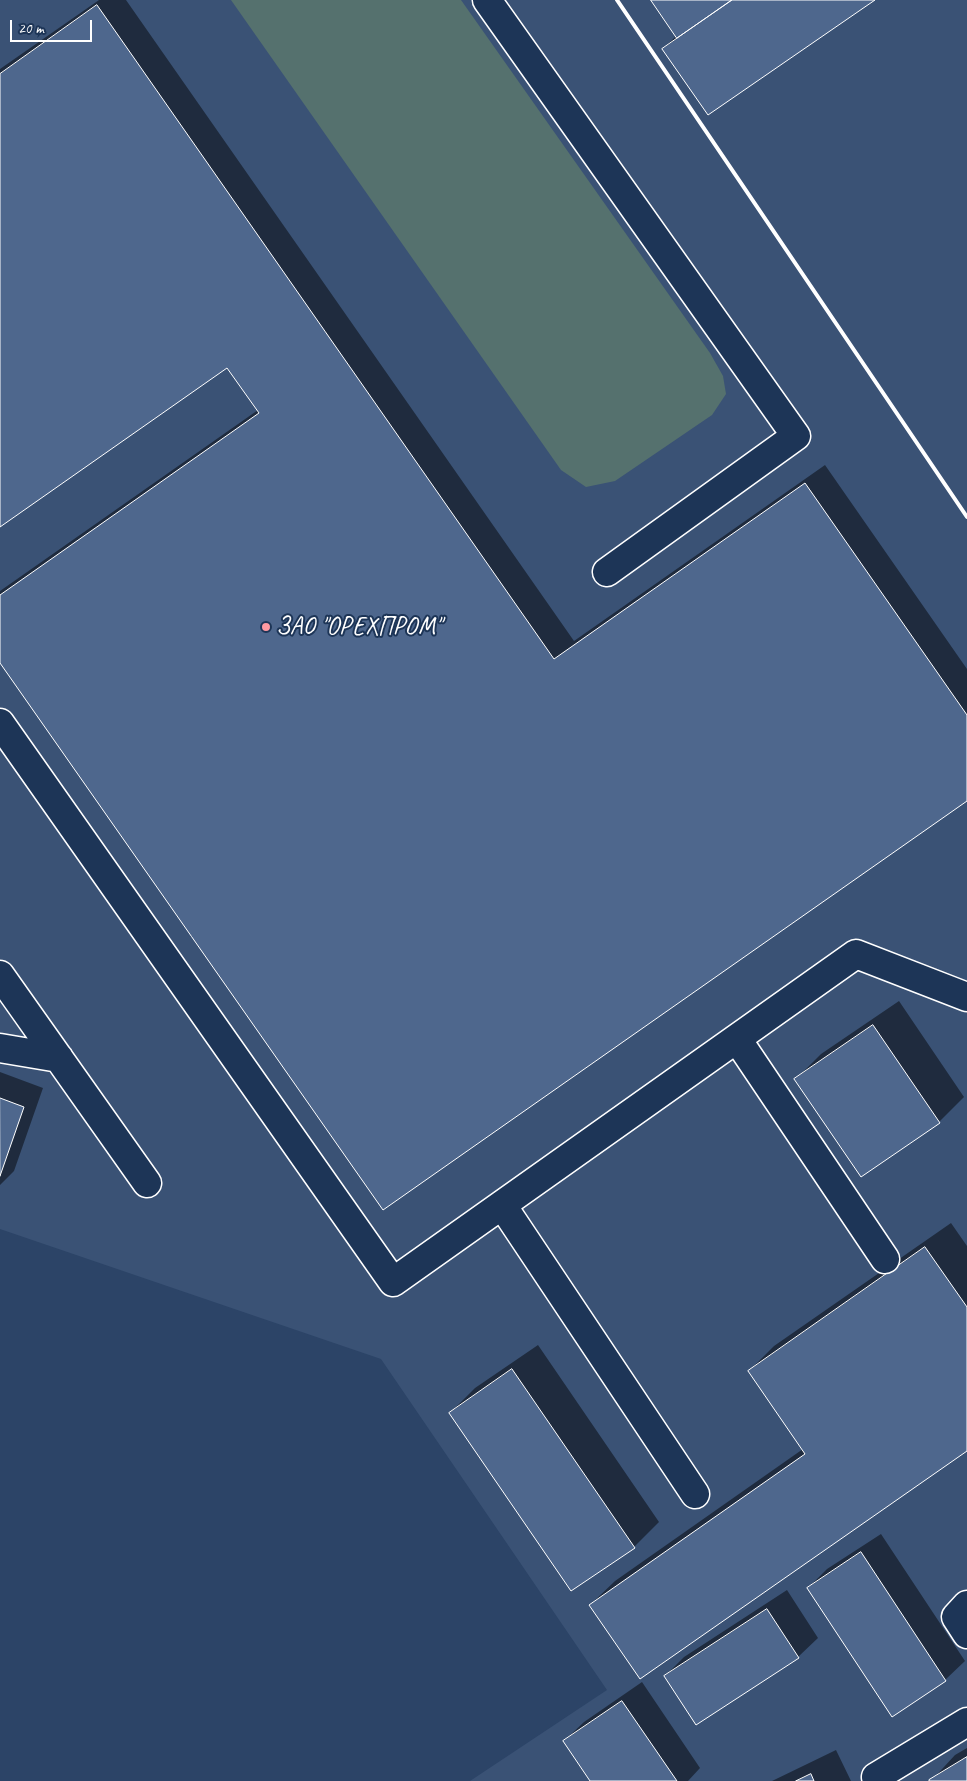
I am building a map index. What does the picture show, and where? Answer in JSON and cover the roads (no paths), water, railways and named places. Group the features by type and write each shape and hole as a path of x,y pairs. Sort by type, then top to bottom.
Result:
{"lane":[{"path":"487,0 796,436 607,572"},
{"path":"0,723 393,1282 856,954 967,997"},
{"path":"0,975 147,1183"},
{"path":"737,1039 885,1259"},
{"path":"0,1048 59,1058"},
{"path":"502,1205 695,1494"},
{"path":"967,1605 956,1617 967,1634"},
{"path":"878,1781 876,1777 967,1722"}],"railway":[{"path":"617,0 967,517"}],"place":[{"name":"ЗАО \"ОРЕХПРОМ\"","path":"266,627"}]}
